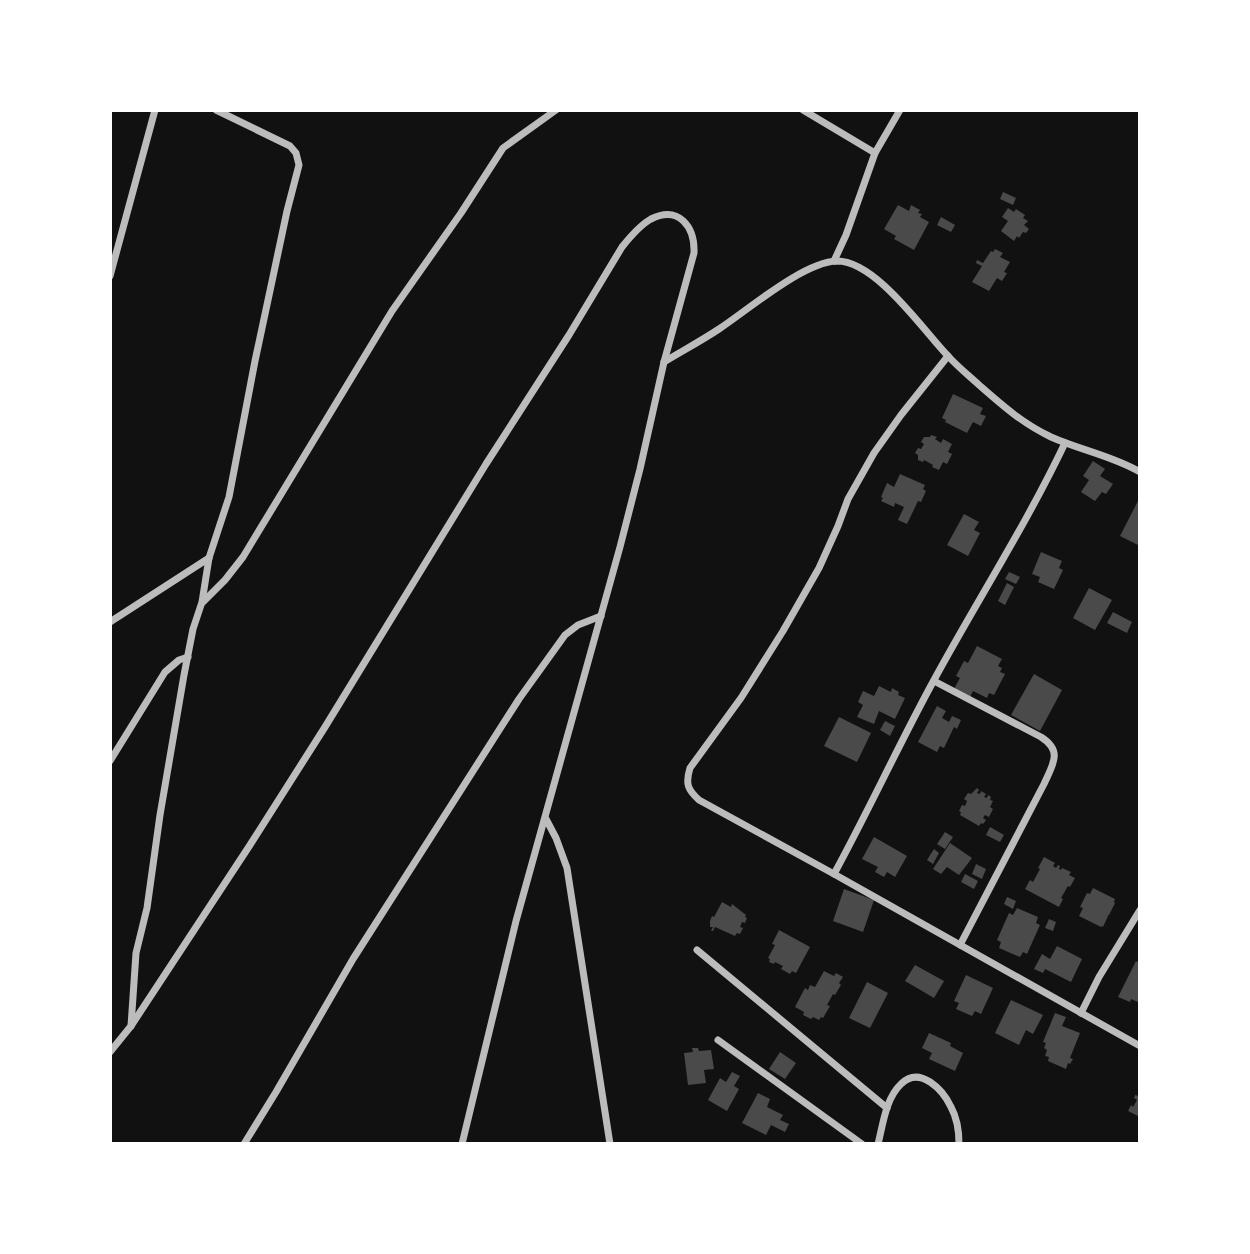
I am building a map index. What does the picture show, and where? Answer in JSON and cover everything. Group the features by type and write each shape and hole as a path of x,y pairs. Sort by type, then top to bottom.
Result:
{"street":[{"path":"110,276 155,110"},
{"path":"131,1026 136,953 147,908 160,815 193,629 202,602 209,558 229,498 299,165 296,153 290,146 216,110"},
{"path":"202,602 225,580 243,557 392,311 461,214 503,148 556,110"},
{"path":"803,110 874,153"},
{"path":"834,261 846,235 874,153 900,110"},
{"path":"110,1052 131,1026 287,786 622,247 651,220 671,215 681,218 688,225 694,242 694,253 601,616 516,920 462,1144"},
{"path":"664,362 720,329 772,290 805,272 834,261 845,262 856,266 894,295 948,356 1009,412 1065,443 1140,472"},
{"path":"948,356 873,453 848,499 813,578 741,698 690,768 687,778 691,793 699,800 1140,1046"},
{"path":"834,874 933,681 1033,506 1065,443"},
{"path":"110,622 209,558"},
{"path":"244,1144 353,958 519,699 565,635 578,625 601,616"},
{"path":"110,761 165,672 179,660 188,657"},
{"path":"933,681 1041,737 1051,743 1055,751 1044,784 960,945"},
{"path":"546,819 567,868 610,1144"},
{"path":"1081,1013 1099,977 1140,910"},
{"path":"696,950 887,1108"},
{"path":"718,1040 862,1144"},
{"path":"878,1144 887,1108 895,1091 907,1079 914,1077 928,1080 952,1107 959,1144"}],"building":[{"path":"1003,192 1016,198 1013,205 1000,199"},
{"path":"898,205 909,211 911,205 920,210 920,217 929,222 914,250 894,239 896,236 884,229"},
{"path":"1008,208 1014,212 1016,209 1025,215 1023,218 1028,221 1024,225 1029,229 1014,241 1001,231 1008,221 1002,217"},
{"path":"941,217 955,225 951,232 937,225"},
{"path":"995,249 1003,253 1000,257 1010,262 1002,281 997,278 989,291 972,282 982,266 976,263 977,260 983,263"},
{"path":"953,394 983,408 980,414 986,416 981,426 973,422 967,433 945,422 942,418"},
{"path":"924,437 937,437 935,439 941,443 943,439 952,444 948,452 952,454 947,464 943,462 939,470 924,460 918,460 915,453 924,444 921,442"},
{"path":"1093,461 1105,469 1100,476 1113,484 1106,494 1102,492 1095,501 1081,492 1089,480 1083,476"},
{"path":"900,474 925,485 923,489 926,491 907,524 898,520 904,507 895,503 894,507 881,501 887,483 894,487"},
{"path":"1140,497 1140,546 1120,536"},
{"path":"964,514 979,522 974,530 980,533 968,556 947,545"},
{"path":"1041,552 1062,561 1059,568 1063,570 1054,589 1038,582 1040,577 1032,574"},
{"path":"1009,572 1020,577 1016,584 1005,579"},
{"path":"1007,583 1014,587 1005,605 998,601"},
{"path":"1089,588 1112,600 1095,630 1073,618"},
{"path":"1113,612 1132,622 1127,633 1107,623"},
{"path":"977,646 1002,659 998,666 1002,668 1000,672 1005,674 994,695 989,693 987,698 973,691 970,697 954,689 960,678 956,676 964,661 968,663"},
{"path":"1034,674 1062,690 1040,731 1011,715"},
{"path":"879,686 891,692 892,688 905,698 895,719 879,711 874,724 857,717 863,705 858,702 863,691 874,696"},
{"path":"937,706 946,711 942,718 949,722 952,716 961,720 957,729 954,727 944,748 940,746 937,752 918,742"},
{"path":"839,717 871,733 857,762 824,746"},
{"path":"885,721 895,726 890,736 880,730"},
{"path":"977,788 977,793 980,794 981,791 986,794 984,797 987,798 988,795 993,801 989,817 985,815 983,818 986,820 979,826 960,815 959,811 962,805 965,806 967,801 964,799 968,793 971,794"},
{"path":"990,827 1004,835 1000,842 986,835"},
{"path":"945,832 953,837 945,849 937,844"},
{"path":"874,837 907,856 895,877 887,872 884,877 875,872 878,867 862,859"},
{"path":"950,843 972,858 959,875 947,867 941,874 933,869"},
{"path":"934,849 939,853 933,864 927,860"},
{"path":"1044,857 1055,863 1053,866 1056,868 1058,865 1059,869 1071,872 1069,875 1075,878 1061,898 1063,899 1059,907 1025,889 1030,880 1033,882"},
{"path":"976,864 986,869 982,879 972,874"},
{"path":"965,874 978,881 974,889 961,882"},
{"path":"1093,888 1115,899 1103,927 1079,916 1087,893 1090,894"},
{"path":"844,889 874,900 863,932 833,921"},
{"path":"1007,897 1016,901 1013,909 1004,904"},
{"path":"722,902 731,907 732,904 746,915 745,923 742,922 740,927 743,928 740,934 735,936 715,927 711,931 713,927 710,927 710,921"},
{"path":"1017,908 1038,917 1036,923 1040,925 1027,954 1023,952 1020,957 999,948 1001,942 997,940 1009,913 1013,915"},
{"path":"1049,919 1056,922 1053,931 1045,928"},
{"path":"779,930 810,947 796,973 792,971 790,974 781,969 783,966 769,962 768,958 775,945 772,944"},
{"path":"1057,946 1082,959 1071,982 1045,969 1043,973 1034,969 1042,954 1050,959"},
{"path":"1136,961 1140,963 1140,1003 1118,997"},
{"path":"915,965 944,981 934,998 905,981"},
{"path":"824,971 843,977 839,983 841,985 827,1005 830,1006 823,1018 811,1019 795,1007 805,988 808,990 810,985 815,987"},
{"path":"966,975 993,988 981,1014 975,1011 972,1016 956,1009 959,1003 954,1001"},
{"path":"867,982 888,993 870,1028 849,1018"},
{"path":"1011,1000 1043,1015 1033,1034 1026,1030 1019,1045 995,1033"},
{"path":"1055,1013 1066,1017 1062,1026 1080,1033 1070,1058 1073,1059 1066,1069 1048,1061 1049,1057 1045,1056 1046,1043 1043,1042"},
{"path":"929,1033 951,1043 950,1046 963,1053 955,1071 929,1059 932,1053 922,1048"},
{"path":"692,1048 698,1048 699,1051 711,1050 714,1069 704,1070 706,1083 688,1085 684,1053 693,1052"},
{"path":"780,1052 796,1063 785,1079 769,1069"},
{"path":"732,1072 740,1076 734,1086 739,1089 727,1111 708,1100 720,1078 726,1082"},
{"path":"758,1093 770,1099 767,1107 783,1115 780,1120 789,1124 785,1132 771,1125 766,1135 742,1123"},
{"path":"1140,1094 1140,1117 1128,1111 1137,1100 1135,1095"}]}
